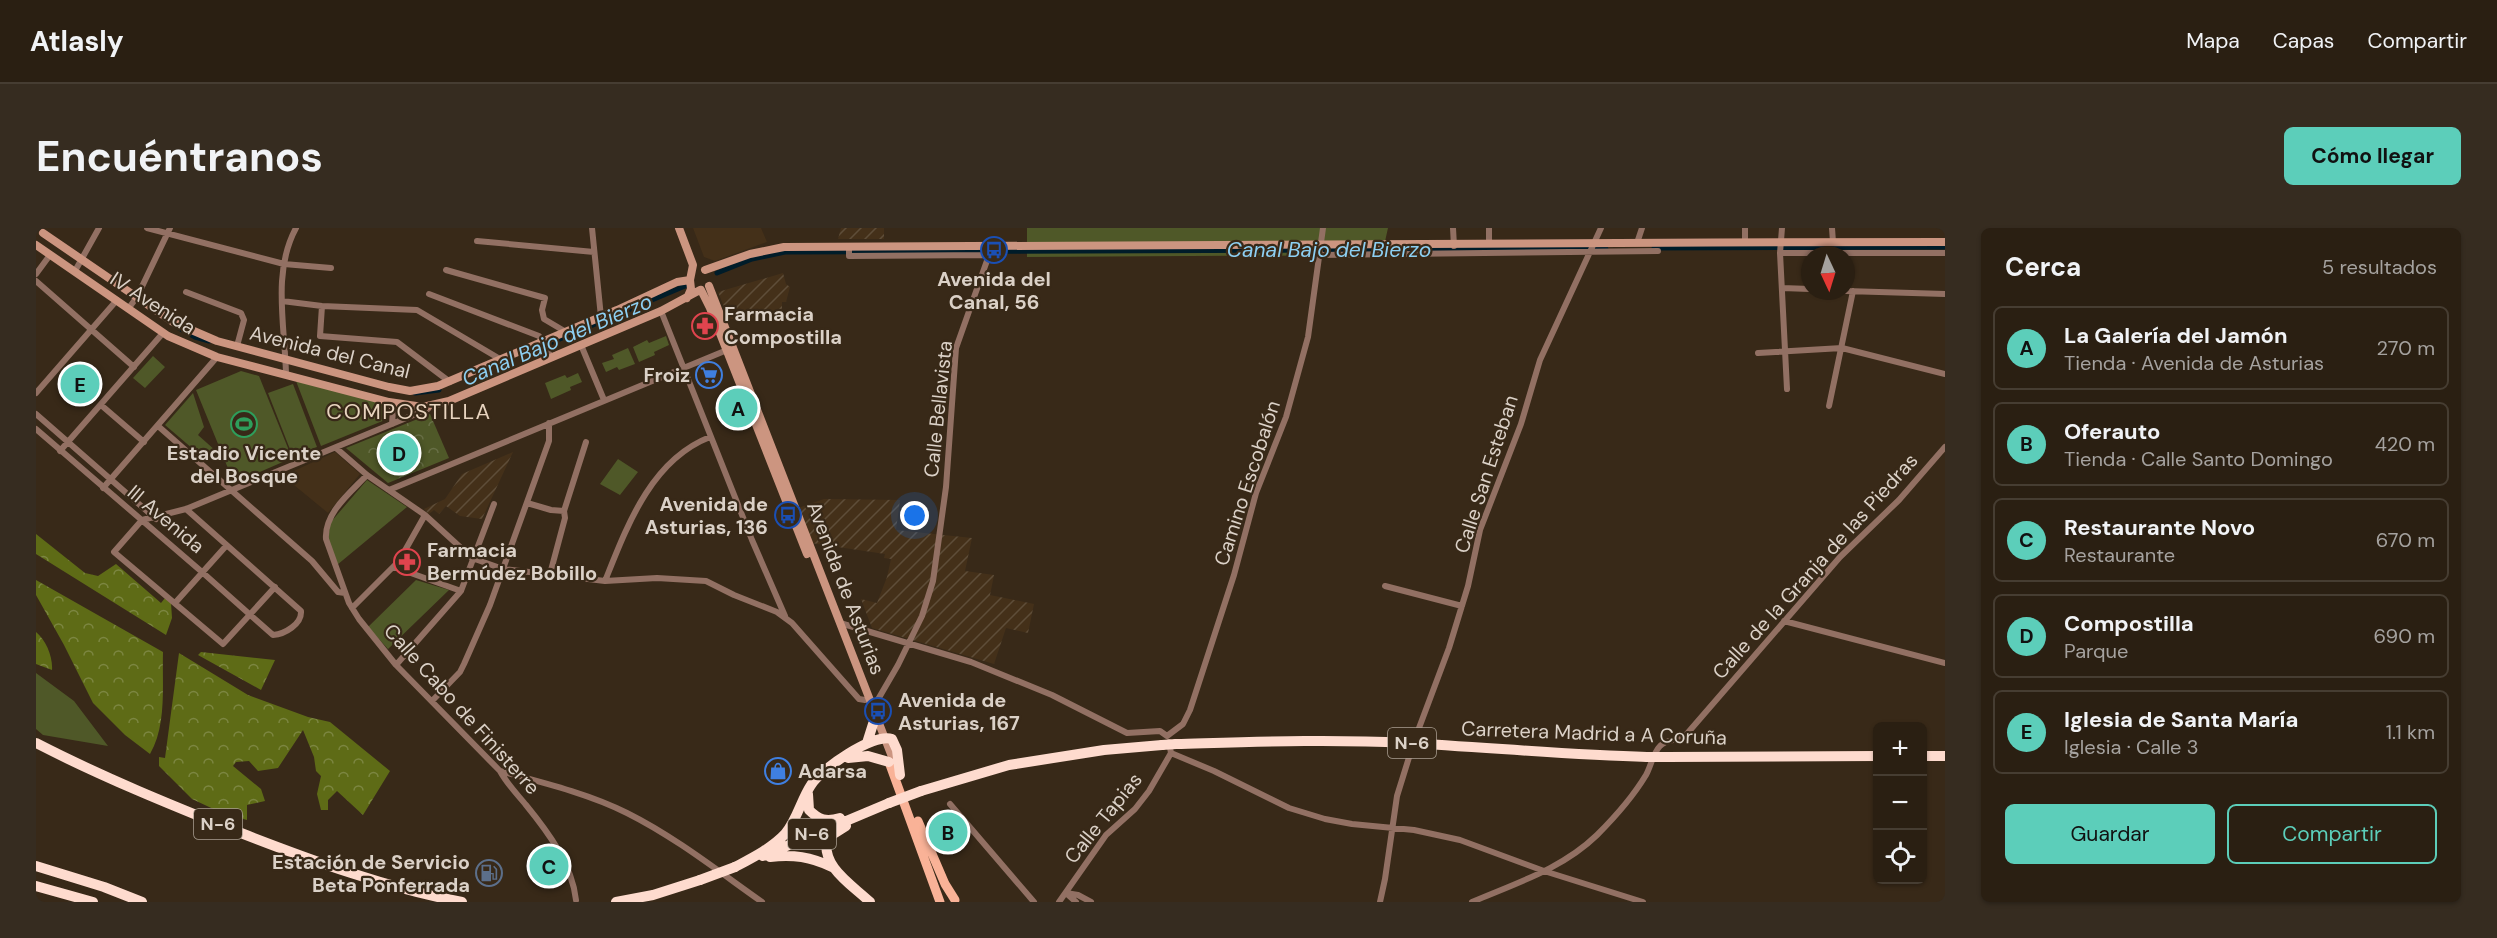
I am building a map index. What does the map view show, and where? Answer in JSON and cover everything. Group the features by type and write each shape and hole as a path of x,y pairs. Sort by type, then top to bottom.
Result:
{"highway":[{"path":"873,724 877,741 874,750 878,758"},
{"path":"735,867 754,857 783,835 809,787 822,772 842,759 877,741 891,738 895,743 900,776"},
{"name":"Carretera Madrid a A Coruña","path":"616,902 653,895 700,880 921,791 1009,765 1165,740 1173,749 1312,741 1403,743 1582,755 1873,756"},
{"name":"N-6","path":"36,743 130,789 304,857 427,895 462,902"},
{"path":"842,759 861,756 889,762"},
{"path":"1927,756 1945,756"},
{"path":"809,787 809,810 823,820 832,820 889,803"},
{"path":"832,867 825,849 827,838 889,803"},
{"path":"735,867 770,857 789,855 805,857 832,867 870,902"},
{"path":"36,866 104,887 142,902"},
{"path":"36,886 93,902"}],"main road":[{"name":"Avenida de Asturias","path":"889,762 941,902"},
{"path":"900,776 929,847 957,901 941,902"}],"street":[{"path":"80,264 99,228"},
{"path":"147,228 169,231 284,264 331,268"},
{"path":"286,372 282,301 284,264 286,246 296,228"},
{"path":"592,228 601,317"},
{"path":"679,228 693,265 690,294 685,300"},
{"path":"684,228 697,261 708,270"},
{"name":"Camino Escobalón","path":"1165,740 1183,724 1190,710 1234,575 1256,494 1287,417 1308,337 1323,228"},
{"path":"1454,228 1455,248"},
{"path":"1489,228 1489,244"},
{"name":"Calle San Esteban","path":"1416,736 1449,648 1462,606 1480,530 1521,424 1540,360 1600,228"},
{"path":"1637,243 1642,228"},
{"path":"1745,228 1745,242"},
{"path":"1782,228 1780,247 1787,389"},
{"path":"1832,228 1833,242"},
{"path":"133,302 169,231"},
{"name":"Avenida del Canal","path":"43,233 93,276 133,302 186,329 237,346 399,390 420,390 450,381 601,317 676,282 691,279 697,269 708,270"},
{"path":"477,241 594,252"},
{"path":"1318,255 1455,248 1489,244 1745,242 1780,247 1945,253"},
{"path":"1780,247 1833,242 1945,242"},
{"name":"IV Avenida","path":"36,244 50,255 80,264 117,300 133,302 163,333 174,340 217,357 286,372 389,402 423,407 437,405"},
{"path":"708,270 766,249 989,251 1320,244 1589,253 1658,251"},
{"name":"Calle Bellavista","path":"873,708 909,643 927,603 933,580 946,487 956,348 989,251"},
{"path":"36,273 50,255"},
{"path":"447,270 545,298 542,310 544,319 566,332"},
{"path":"704,291 708,270"},
{"path":"691,279 704,291"},
{"path":"36,281 134,368"},
{"path":"1782,288 1801,289"},
{"path":"186,509 275,587 223,644 114,552 142,520 156,519 233,490 581,345 704,291"},
{"name":"Avenida de Asturias","path":"704,291 873,724"},
{"name":"Avenida de Asturias","path":"704,291 840,623 873,708 877,741 889,762"},
{"path":"1855,291 1945,294"},
{"path":"186,292 241,314 244,320 237,346"},
{"path":"429,294 539,336 551,357"},
{"path":"36,393 117,300"},
{"path":"1829,406 1842,348 1849,300"},
{"path":"282,301 322,306 417,310 500,359"},
{"path":"322,306 320,336 397,342 450,381"},
{"path":"661,311 752,540 786,617 859,699 865,700"},
{"path":"60,451 163,333"},
{"path":"581,345 604,400"},
{"path":"1758,353 1842,348 1945,374"},
{"path":"388,490 727,350"},
{"path":"103,488 217,357"},
{"path":"389,402 393,410 392,424"},
{"path":"400,404 402,420"},
{"path":"101,405 144,442"},
{"name":"III Avenida","path":"36,414 156,519"},
{"path":"432,701 460,672 490,605 549,441 549,423"},
{"path":"158,426 312,561 338,592 345,593"},
{"name":"III Avenida","path":"36,429 273,635 286,632 296,623 301,614 301,610 275,587"},
{"path":"604,581 637,507 660,474 685,449 710,437"},
{"path":"550,574 565,518 564,511 586,442"},
{"name":"Calle de la Granja de las Piedras","path":"1657,755 1662,744 1685,736 1840,557 1899,500 1945,447"},
{"path":"336,448 367,475 425,515 472,558 503,569 604,581 657,578 706,581 786,617"},
{"name":"Calle Cabo de Finisterre","path":"367,475 343,500 325,530 326,539 352,608 396,665 500,771 506,782 544,828 559,850 575,890 576,900"},
{"path":"527,503 564,511"},
{"path":"396,665 461,591 494,504"},
{"path":"352,608 394,567 425,515"},
{"path":"175,603 226,546"},
{"path":"394,567 461,591"},
{"path":"1385,586 1462,606"},
{"path":"1784,621 1945,663"},
{"path":"840,623 971,662 1052,694 1127,733 1160,731 1165,740"},
{"path":"1173,749 1289,808 1334,820 1414,830 1460,840 1544,871 1643,902"},
{"name":"Calle Tapias","path":"1059,902 1106,835 1135,809 1149,791 1173,749"},
{"path":"1380,902 1397,796 1410,751"},
{"path":"1472,902 1544,871 1577,852 1598,834 1646,776 1657,755"},
{"path":"500,771 626,812 657,829 762,902"},
{"path":"950,804 1034,902"},
{"path":"1066,892 1076,902"},
{"path":"1066,892 1078,894 1091,902"}],"shaded area":[{"path":"693,228 761,228 767,242 715,261 704,257"},
{"path":"841,228 884,228 884,239 838,239"},
{"path":"783,273 786,284 790,287 786,302 782,302 782,317 729,319 718,292"},
{"path":"335,452 360,474 328,513 283,476"},
{"path":"513,452 482,519 460,516 446,506 439,514 434,510 429,514 424,509 445,499 462,474"},
{"path":"824,499 900,500 896,530 972,538 965,571 994,575 990,595 1034,604 1028,633 1006,628 994,664 872,628 861,599 877,603 891,559 884,558 885,554 811,543 798,508"}],"green space":[{"path":"1027,228 1388,228 1382,255 1027,257"},
{"path":"666,336 669,345 639,362 633,347 647,340 649,343"},
{"path":"628,348 635,364 619,370 617,367 606,372 602,363 614,359 612,355"},
{"path":"153,356 165,367 145,388 133,378"},
{"name":"Estadio Vicente del Bosque","path":"241,371 259,376 292,458 234,483 196,390"},
{"path":"578,373 582,382 551,399 545,383 565,375 567,378"},
{"path":"296,381 385,404 388,416 385,420 321,446"},
{"path":"293,384 317,447 293,457 268,393"},
{"path":"193,393 204,427 198,435 216,451 207,461 165,425"},
{"name":"COMPOSTILLA","path":"430,414 449,458 388,483 346,448"},
{"path":"618,459 638,472 620,495 600,484"},
{"path":"367,480 407,507 337,565 328,538 330,523"},
{"path":"36,534 85,573 98,576 116,564 161,603 165,598 171,603 172,618 166,635 36,554"},
{"path":"36,580 163,652 161,718 150,754 125,735 93,703 36,595"},
{"path":"416,580 449,590 388,649 368,627"},
{"path":"36,632 48,649 52,670 36,664"},
{"path":"201,652 275,660 261,690 198,655"},
{"path":"179,653 248,695 308,717 330,722 390,771 363,815 337,791 328,800 328,810 321,810 317,794 321,776 316,771 314,757 303,730 278,768 258,771 249,761 236,762 233,766 261,789 265,801 247,805 247,820 222,813 192,799 159,766 159,757 165,758"},
{"path":"36,673 74,701 108,746 43,735 36,729"}],"waterway":[{"name":"Canal Bajo del Bierzo","path":"1654,248 1945,247"},
{"name":"Canal Bajo del Bierzo","path":"717,273 752,259 785,252 1606,249"},
{"name":"Canal Bajo del Bierzo","path":"541,347 685,286"},
{"name":"Canal Bajo del Bierzo","path":"179,328 195,337 209,341"},
{"name":"Canal Bajo del Bierzo","path":"415,393 439,390"}],"place":[{"name":"Avenida del Canal, 56","path":"994,250"},
{"name":"Farmacia Compostilla","path":"705,326"},
{"name":"Froiz","path":"709,375"},
{"name":"Iglesia de Santa María","path":"80,384"},
{"name":"La Galería del Jamón","path":"738,408"},
{"name":"Estadio Vicente del Bosque","path":"244,424"},
{"name":"Compostilla","path":"399,453"},
{"name":"Avenida de Asturias, 136","path":"788,515"},
{"name":"Farmacia Bermúdez Bobillo","path":"407,562"},
{"name":"Avenida de Asturias, 167","path":"878,711"},
{"name":"Adarsa","path":"778,771"},
{"name":"Oferauto","path":"948,832"},
{"name":"Restaurante Novo","path":"549,866"},
{"name":"Estación de Servicio Beta Ponferrada","path":"489,873"}],"district":[{"name":"COMPOSTILLA","path":"409,411"}]}
